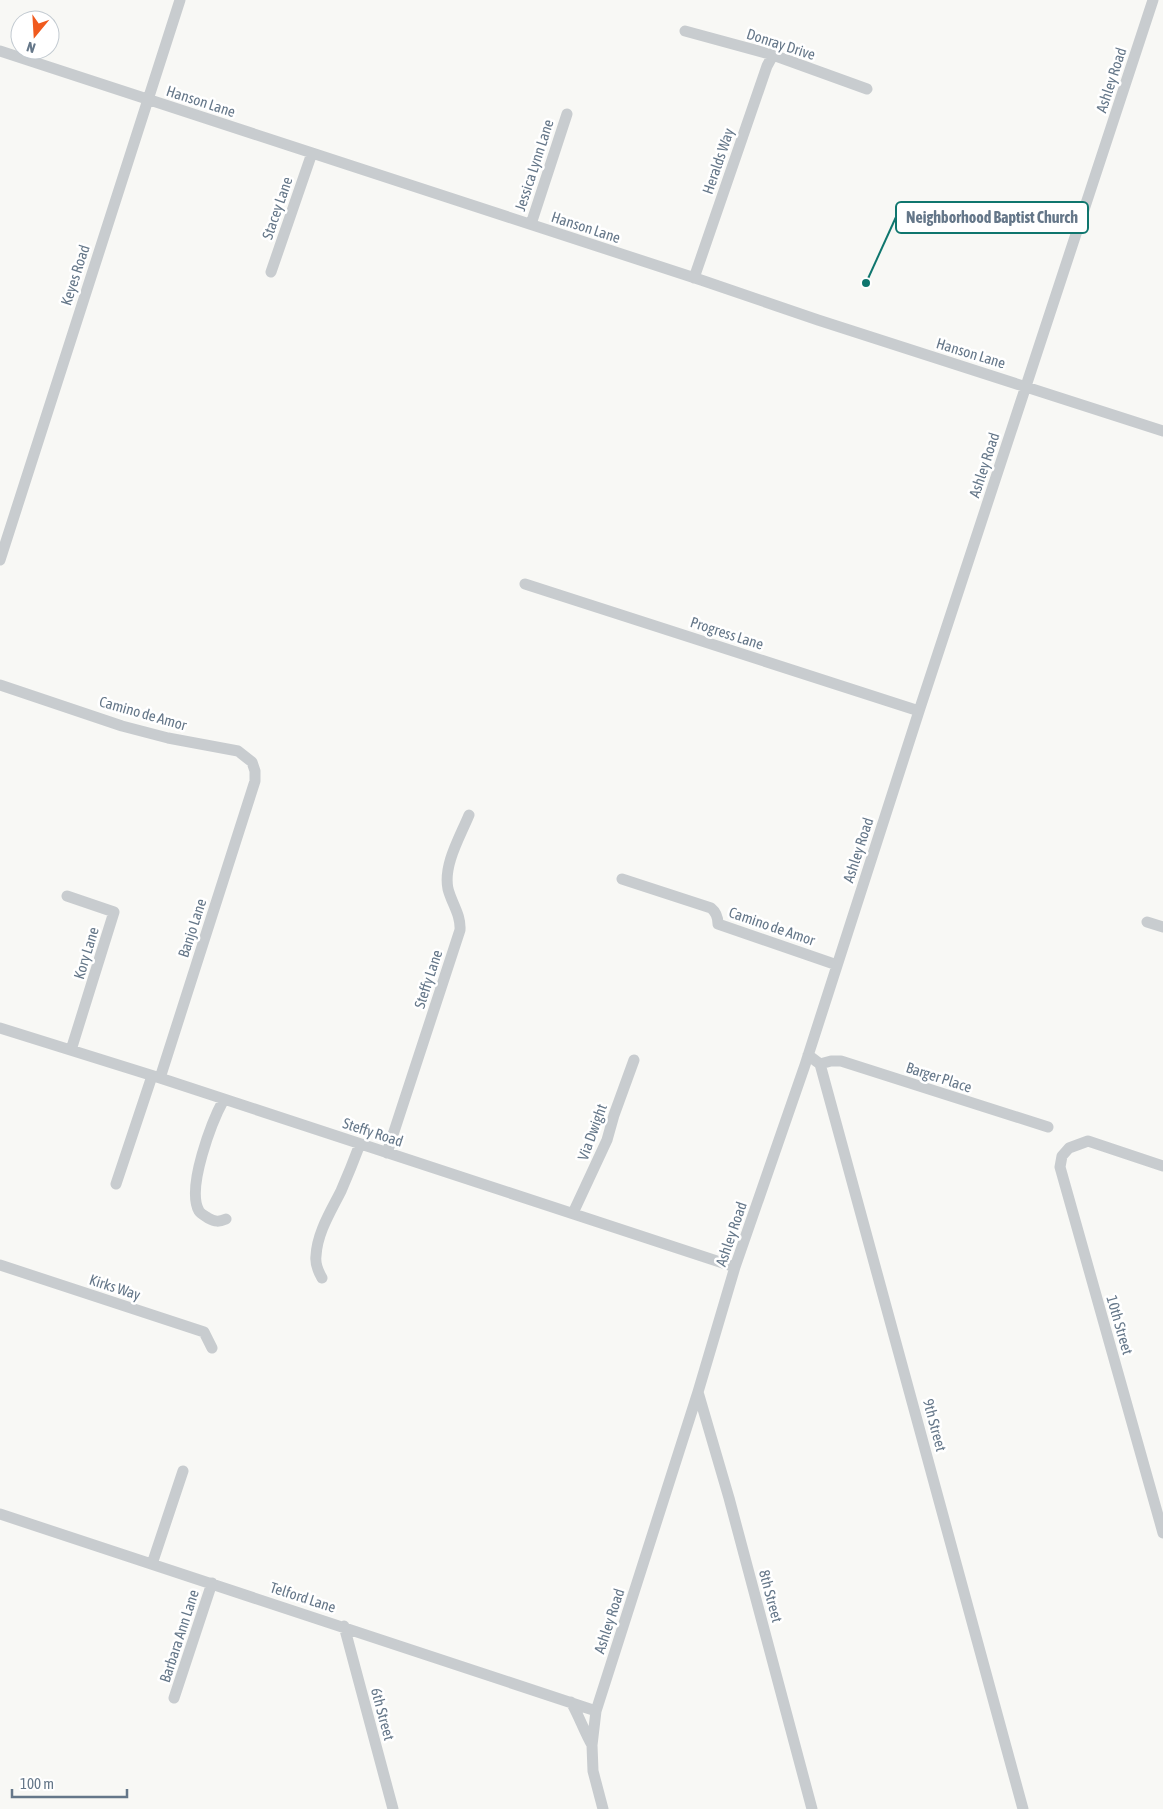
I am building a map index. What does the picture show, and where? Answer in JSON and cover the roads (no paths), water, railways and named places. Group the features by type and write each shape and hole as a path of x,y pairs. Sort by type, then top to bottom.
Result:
{"street":[{"name":"Keyes Road","path":"0,560 180,0"},
{"name":"Ashley Road","path":"603,1809 593,1771 592,1745 596,1711 698,1392 735,1267 808,1055 1153,0"},
{"name":"Donray Drive","path":"685,31 773,55 867,89"},
{"name":"Hanson Lane","path":"0,51 1163,431"},
{"name":"Heralds Way","path":"694,278 767,66 773,55"},
{"name":"Jessica Lynn Lane","path":"531,224 566,114"},
{"name":"Stacey Lane","path":"271,272 312,153"},
{"name":"Progress Lane","path":"525,584 919,711"},
{"name":"Camino de Amor","path":"0,685 122,726 168,738 238,751 252,762 255,771 253,786"},
{"name":"Banjo Lane","path":"116,1184 156,1077 253,786"},
{"name":"Steffy Lane","path":"387,1153 460,930 460,917 448,887 447,873 469,815"},
{"name":"Camino de Amor","path":"622,879 711,908 715,912 718,924 837,965"},
{"name":"Kory Lane","path":"67,896 114,912 71,1050"},
{"path":"1147,922 1163,927"},
{"name":"Steffy Road","path":"0,1028 224,1099 735,1267"},
{"path":"808,1055 820,1064"},
{"name":"Via Dwight","path":"573,1213 601,1154 634,1060"},
{"name":"Barger Place","path":"820,1064 831,1061 842,1062 1048,1127"},
{"name":"9th Street","path":"820,1064 1023,1809"},
{"path":"224,1099 218,1110 202,1155 195,1200 200,1212 213,1221 221,1222 226,1219"},
{"name":"10th Street","path":"1163,1166 1088,1141 1069,1148 1062,1156 1060,1167 1163,1533"},
{"path":"322,1278 318,1272 317,1247 323,1228 348,1175 360,1144"},
{"name":"Kirks Way","path":"0,1265 204,1332 212,1348"},
{"name":"8th Street","path":"698,1392 729,1498 812,1809"},
{"path":"152,1564 183,1471"},
{"name":"Telford Lane","path":"0,1514 344,1626 596,1711"},
{"name":"Barbara Ann Lane","path":"174,1698 212,1583"},
{"name":"6th Street","path":"344,1626 393,1809"},
{"path":"571,1702 592,1745"}],"place":[{"name":"Neighborhood Baptist Church","path":"866,283"}]}
